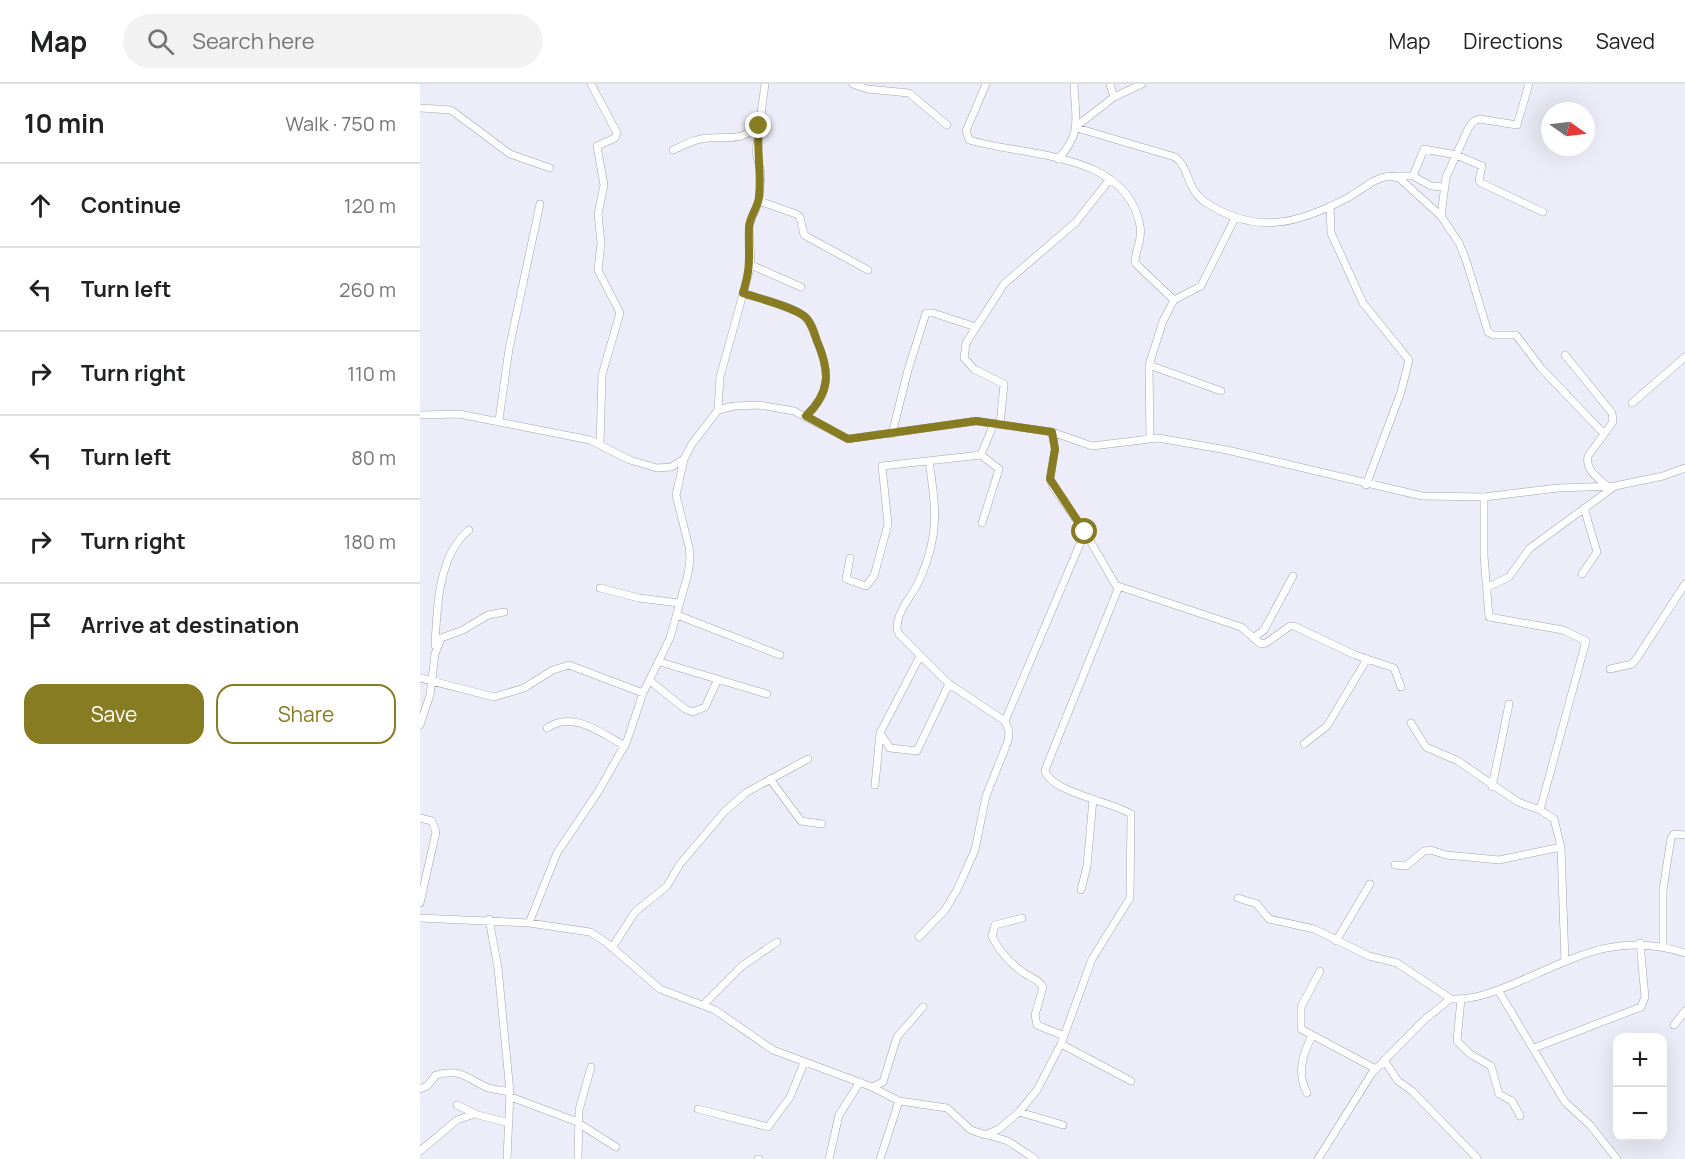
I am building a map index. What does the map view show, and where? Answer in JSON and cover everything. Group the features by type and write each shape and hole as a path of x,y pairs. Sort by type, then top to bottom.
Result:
{"street":[{"path":"591,84 616,133 615,138 597,146 604,185 598,214 601,243 598,270 620,313 602,375 600,445"},
{"path":"529,923 556,853 625,746 643,693 660,662 677,615 690,559 676,495 684,459 692,444 718,410 720,376 751,265 749,226 759,201 760,173 756,152 764,108 765,84"},
{"path":"853,84 867,89 909,93 946,125"},
{"path":"986,84 966,131 969,140 1077,161 1110,179 1126,194 1140,226 1135,262 1174,300"},
{"path":"1058,159 1074,137 1078,126 1074,84"},
{"path":"1110,84 1113,97"},
{"path":"1078,126 1113,97 1142,84"},
{"path":"1441,216 1443,187 1456,154 1474,121 1480,119 1517,124 1520,122 1528,84"},
{"path":"420,108 451,110 510,154 550,168"},
{"path":"673,150 708,138 729,140 746,137 759,126"},
{"path":"1078,126 1175,157 1183,166 1192,192 1235,218 1257,224 1285,221 1330,206 1384,177 1413,176 1431,186 1443,187"},
{"path":"1413,176 1424,149 1456,154 1482,166 1479,180 1481,183 1544,212"},
{"path":"1394,176 1410,187 1441,216 1459,243 1488,332 1493,335 1516,335 1541,368 1604,434"},
{"path":"981,455 997,424 1004,384 974,369 963,358 963,350 1004,284 1076,222 1110,179"},
{"path":"759,201 796,214 800,217 804,235 868,270"},
{"path":"499,420 509,349 540,204"},
{"path":"1330,206 1331,233 1363,303 1409,360 1401,392 1366,485"},
{"path":"1150,439 1149,365 1159,332 1174,300 1202,286 1235,218"},
{"path":"751,265 801,287"},
{"path":"743,293 798,313 810,322 823,356 826,379 818,404 806,416"},
{"path":"892,434 926,313 933,313 976,327"},
{"path":"1564,355 1612,413 1612,422 1586,462 1588,468 1611,486"},
{"path":"1632,403 1685,357"},
{"path":"1149,365 1221,391"},
{"path":"718,410 734,406 759,405 794,411 842,438 861,439 976,421 1052,432 1092,446 1165,439 1227,450 1366,485 1422,496 1484,498 1558,488 1611,486 1663,476 1685,468"},
{"path":"420,415 459,414 499,420 590,440 630,460 657,468 671,467 684,459"},
{"path":"1052,432 1055,449 1050,479 1118,586 1240,627 1263,644 1292,625 1367,659 1394,668 1401,687"},
{"path":"850,558 846,579 866,586 876,569 888,524 880,469 884,465 981,455"},
{"path":"981,455 984,460 996,465 999,470 982,523"},
{"path":"919,937 945,910 975,850 986,796 1008,741 1009,732 1005,721 949,684 899,634 897,623 920,580 935,530 936,508 929,461"},
{"path":"1486,588 1509,577 1530,548 1611,486"},
{"path":"1484,498 1489,617 1563,630 1586,641 1540,810"},
{"path":"1582,574 1597,552 1584,508"},
{"path":"420,722 430,695 441,576 462,537 469,530"},
{"path":"1005,721 1085,532"},
{"path":"1253,638 1264,630 1293,576"},
{"path":"1610,669 1632,664 1685,584"},
{"path":"988,1135 1019,1112 1037,1090 1061,1044 1092,959 1131,894 1131,814 1047,778 1045,770 1118,586"},
{"path":"600,588 639,598 679,603"},
{"path":"435,654 439,641 445,635 463,630 488,615 504,612"},
{"path":"677,615 780,655"},
{"path":"875,785 880,733 920,656"},
{"path":"1304,744 1327,726 1367,659"},
{"path":"660,662 767,694"},
{"path":"420,678 494,697 524,688 553,670 569,664 643,693"},
{"path":"649,680 693,712 705,707 718,679"},
{"path":"880,733 890,748 917,751 949,684"},
{"path":"1492,787 1509,704"},
{"path":"547,728 560,721 574,720 625,746"},
{"path":"1411,723 1426,747 1467,766 1492,787 1554,819 1561,847 1565,962"},
{"path":"612,948 635,912 667,886 680,864 725,811 747,792 808,759"},
{"path":"770,779 801,821 822,824"},
{"path":"1082,890 1087,866 1093,799"},
{"path":"420,818 432,821 436,832 420,903"},
{"path":"1664,946 1663,890 1667,859 1674,834 1685,835"},
{"path":"1395,866 1406,866 1424,851 1431,850 1446,855 1499,860 1561,847"},
{"path":"1336,941 1370,884"},
{"path":"1238,898 1257,904 1269,919 1299,924 1369,956 1397,963 1450,999 1461,999 1498,990 1606,947 1640,943 1664,946 1685,953"},
{"path":"420,918 529,923 586,931 612,948 660,989 715,1010 762,1044 804,1063 860,1082 899,1101 948,1108 971,1130 1008,1141 1035,1159"},
{"path":"1022,918 995,926 992,936 1000,950 1022,972 1037,980 1043,987 1035,1015 1037,1024 1064,1036"},
{"path":"489,920 498,968 511,1095 507,1159"},
{"path":"703,1005 742,966 777,942"},
{"path":"1534,1048 1641,1007 1645,997 1640,943"},
{"path":"1320,971 1300,1014 1301,1029 1376,1069"},
{"path":"1498,990 1565,1102 1590,1125 1617,1159"},
{"path":"1318,1159 1338,1124 1357,1100 1376,1069 1424,1020 1450,999"},
{"path":"1461,999 1457,1041 1470,1054 1491,1066 1499,1094 1512,1101 1520,1116"},
{"path":"872,1087 884,1082 897,1037 923,1007"},
{"path":"1674,1025 1685,1011"},
{"path":"1307,1094 1301,1075 1305,1052 1312,1036"},
{"path":"1061,1044 1131,1081"},
{"path":"1384,1060 1398,1081 1412,1091 1477,1158"},
{"path":"698,1109 768,1127 790,1097 804,1063"},
{"path":"578,1159 580,1106 591,1067"},
{"path":"420,1089 427,1086 436,1075 449,1072 468,1075 488,1087 579,1123 616,1147"},
{"path":"829,1159 839,1115 860,1082"},
{"path":"880,1159 899,1101"},
{"path":"457,1105 474,1114 509,1123"},
{"path":"1019,1112 1063,1125"},
{"path":"420,1151 457,1120 474,1114"}],"route":[{"path":"759,126 756,152 760,173 759,201 749,226 751,265 743,293 805,316 810,322 826,365 826,379 824,392 818,404 806,416 832,433 848,439 861,439 976,421 1052,432 1055,449 1050,479 1053,487 1085,532"}]}
